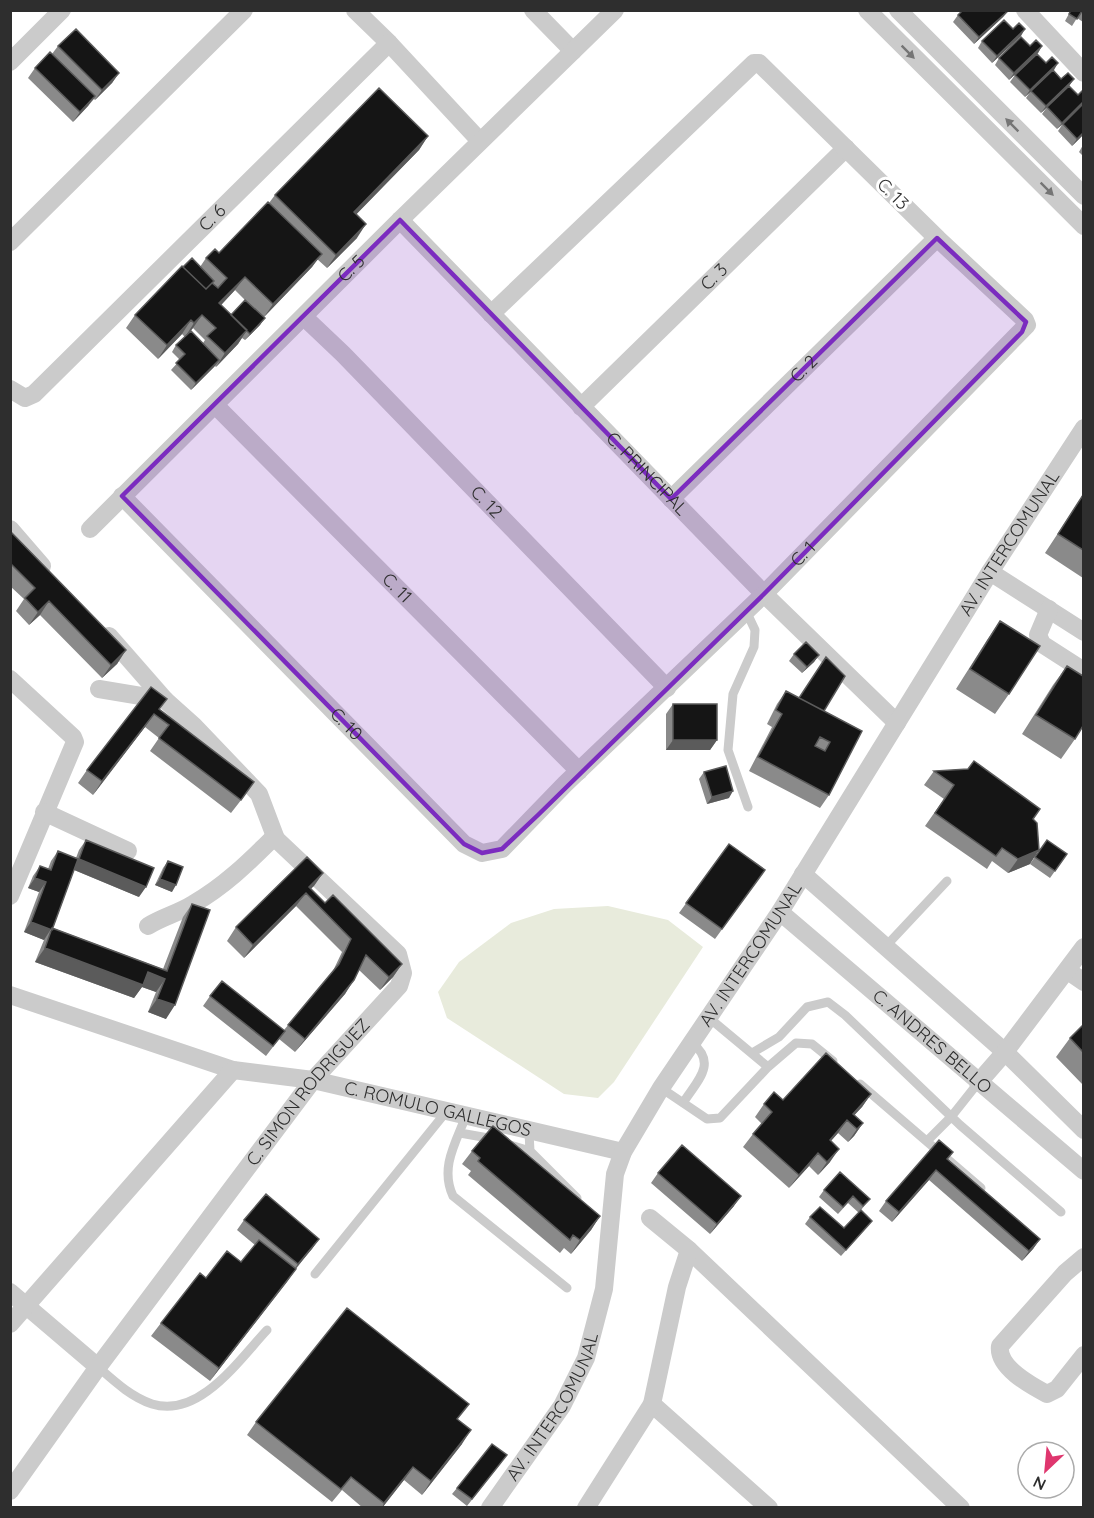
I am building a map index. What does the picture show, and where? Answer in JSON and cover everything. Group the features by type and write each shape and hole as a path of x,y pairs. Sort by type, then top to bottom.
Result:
{"street":[{"path":"10,62 62,10"},
{"path":"10,242 244,10"},
{"path":"355,10 389,43 480,141"},
{"path":"533,10 573,51"},
{"name":"C. 5","path":"90,529 400,220 615,10"},
{"path":"867,10 1083,226"},
{"path":"898,10 1083,196"},
{"path":"1025,10 1083,73"},
{"path":"1048,34 1083,55"},
{"name":"C. 6","path":"10,389 20,397 34,394 389,43"},
{"name":"C. 13","path":"491,314 750,65 759,63 937,238 1025,320 1027,325 1022,332"},
{"name":"C. 3","path":"581,407 846,148"},
{"name":"C. PRINCIPAL","path":"400,220 764,594 897,723"},
{"name":"C. 2","path":"671,499 937,238"},
{"name":"C. 12","path":"304,317 343,354 667,688"},
{"name":"C. 1","path":"579,771 764,594 1022,332"},
{"name":"C. 11","path":"215,405 579,771"},
{"name":"AV. INTERCOMUNAL","path":"490,1508 562,1406 586,1358 604,1289 615,1174 623,1152 661,1088 780,912 990,572 1083,428"},
{"name":"C. 10","path":"123,496 464,844 482,853 502,849 579,771"},
{"path":"10,529 57,583"},
{"path":"990,572 1083,632"},
{"path":"1049,609 1038,635 1042,644 1083,671"},
{"path":"93,620 129,657 165,700 195,726 259,794 276,838 272,839 243,868 212,892 147,926"},
{"path":"10,679 73,737 75,742 10,896"},
{"path":"99,689 165,700"},
{"path":"44,812 128,851"},
{"name":"C. SIMON RODRIGUEZ","path":"10,1491 98,1367 313,1080 399,986 402,973 398,954 276,838"},
{"path":"803,874 1005,1052 1083,1130"},
{"name":"C. ANDRES BELLO","path":"780,912 1083,1171"},
{"path":"978,1083 1068,971 1083,947"},
{"path":"1068,971 1083,982"},
{"name":"C. ROMULO GALLEGOS","path":"10,995 233,1070 313,1080 446,1112 463,1125 529,1132 623,1152"},
{"path":"10,1324 233,1070"},
{"path":"650,1218 689,1250 961,1508"},
{"path":"586,1508 652,1404 678,1287 689,1250"},
{"path":"1083,1257 1065,1273 1000,1346 999,1354 1003,1362 1032,1386 1047,1394 1057,1389 1083,1355"},
{"path":"10,1292 98,1367"},
{"path":"652,1404 769,1508"}],"lane":[{"path":"746,611 755,630 754,647 733,694 728,750 748,807"},
{"path":"886,946 947,881"},
{"path":"752,1053 779,1037 807,1007 828,1002 845,1015 951,1117 1061,1212"},
{"path":"708,1017 768,1067"},
{"path":"661,1088 707,1119 720,1118 768,1067 792,1046 807,1042 842,1069"},
{"path":"683,1103 706,1065 704,1054 692,1043"},
{"path":"850,1076 987,1193"},
{"path":"927,1141 951,1117 978,1083"},
{"path":"315,1274 446,1112"},
{"path":"567,1288 453,1196 446,1182 448,1161 463,1125 482,1135 530,1151 577,1198"},
{"path":"529,1132 530,1151"},
{"path":"98,1367 133,1395 153,1404 175,1407 194,1400 210,1389 267,1330"}],"highlighted area":[{"path":"400,220 671,499 937,238 1026,322 1022,332 764,594 538,815 502,849 482,853 464,844 122,496"}],"shaded area":[{"path":"608,906 668,920 703,947 614,1082 598,1098 564,1094 447,1018 438,992 459,962 511,923 554,909"}],"building":[{"path":"963,10 1008,11 979,37 958,15"},
{"path":"1071,10 1083,10 1083,12 1077,19 1069,14"},
{"path":"1004,20 1013,29 1019,23 1025,29 997,56 982,41"},
{"path":"76,29 119,73 102,90 58,46"},
{"path":"1021,37 1030,46 1036,40 1042,46 1014,73 999,58"},
{"path":"50,52 95,96 80,112 35,68"},
{"path":"1037,54 1046,63 1052,57 1058,63 1030,90 1015,75"},
{"path":"1053,70 1061,79 1068,73 1074,79 1046,106 1031,91"},
{"path":"1069,86 1078,95 1083,90 1083,102 1062,123 1047,107"},
{"path":"379,88 428,136 354,212 366,224 336,255 275,195"},
{"path":"1083,104 1083,133 1077,139 1063,124"},
{"path":"268,202 322,254 273,304 245,277 219,303 247,330 225,353 207,336 216,328 202,315 194,323 191,320 167,345 135,315 182,266 206,289 212,283 218,288 227,278 206,258 215,249 219,253"},
{"path":"192,258 214,281 206,289 183,267"},
{"path":"245,300 265,318 250,334 231,315"},
{"path":"191,331 219,360 196,383 176,363 185,354 176,345"},
{"path":"1083,495 1083,550 1058,534"},
{"path":"10,531 126,650 111,665 49,601 38,612 25,598 35,588 10,563"},
{"path":"1000,621 1040,646 1009,694 970,669"},
{"path":"806,642 819,655 807,667 794,654"},
{"path":"826,657 845,676 824,711 799,698"},
{"path":"1067,666 1083,676 1083,726 1075,739 1036,715"},
{"path":"151,687 167,699 159,709 254,782 241,800 159,738 169,725 154,714 102,781 87,770"},
{"path":"786,691 862,731 829,795 758,757 782,714 776,710","holes":["820,737 830,742 825,751 815,746"]},
{"path":"673,704 717,704 717,740 673,740"},
{"path":"974,761 1040,809 1033,819 1037,823 1039,850 1018,859 1002,848 996,856 935,813 954,785 934,771 968,769"},
{"path":"726,766 733,791 712,797 704,772"},
{"path":"86,840 154,868 146,887 79,859"},
{"path":"1047,840 1067,854 1055,871 1035,857"},
{"path":"729,844 765,870 722,929 686,903"},
{"path":"58,851 78,859 52,930 31,922 46,882 35,878 40,866 51,870"},
{"path":"307,857 323,873 309,887 325,903 333,895 402,964 389,977 366,955 354,980 305,1039 288,1025 339,964 351,939 306,893 253,945 236,927"},
{"path":"168,861 183,867 176,885 160,879"},
{"path":"192,904 210,910 175,1005 157,999 165,979 148,972 143,985 45,948 52,928 167,971"},
{"path":"222,981 285,1031 273,1046 210,996"},
{"path":"1083,1025 1083,1052 1070,1038"},
{"path":"826,1053 871,1094 853,1114 863,1123 857,1129 847,1120 830,1140 839,1149 827,1162 818,1153 799,1175 753,1134 772,1112 764,1104 774,1092 783,1100"},
{"path":"493,1126 600,1216 580,1240 573,1235 570,1240 478,1161 480,1158 472,1151"},
{"path":"939,1140 953,1152 947,1159 1040,1239 1029,1251 936,1170 899,1212 886,1201"},
{"path":"682,1145 741,1196 717,1224 658,1173"},
{"path":"840,1172 870,1199 863,1206 853,1196 843,1207 824,1190"},
{"path":"266,1194 319,1239 298,1264 244,1220"},
{"path":"820,1207 844,1228 861,1210 872,1221 846,1250 810,1217"},
{"path":"259,1240 296,1269 219,1368 161,1323 200,1273 206,1278 227,1251 241,1262"},
{"path":"347,1308 469,1404 457,1419 471,1430 431,1481 413,1467 384,1503 351,1477 341,1489 256,1422"},
{"path":"492,1444 507,1455 472,1499 457,1488"}]}
